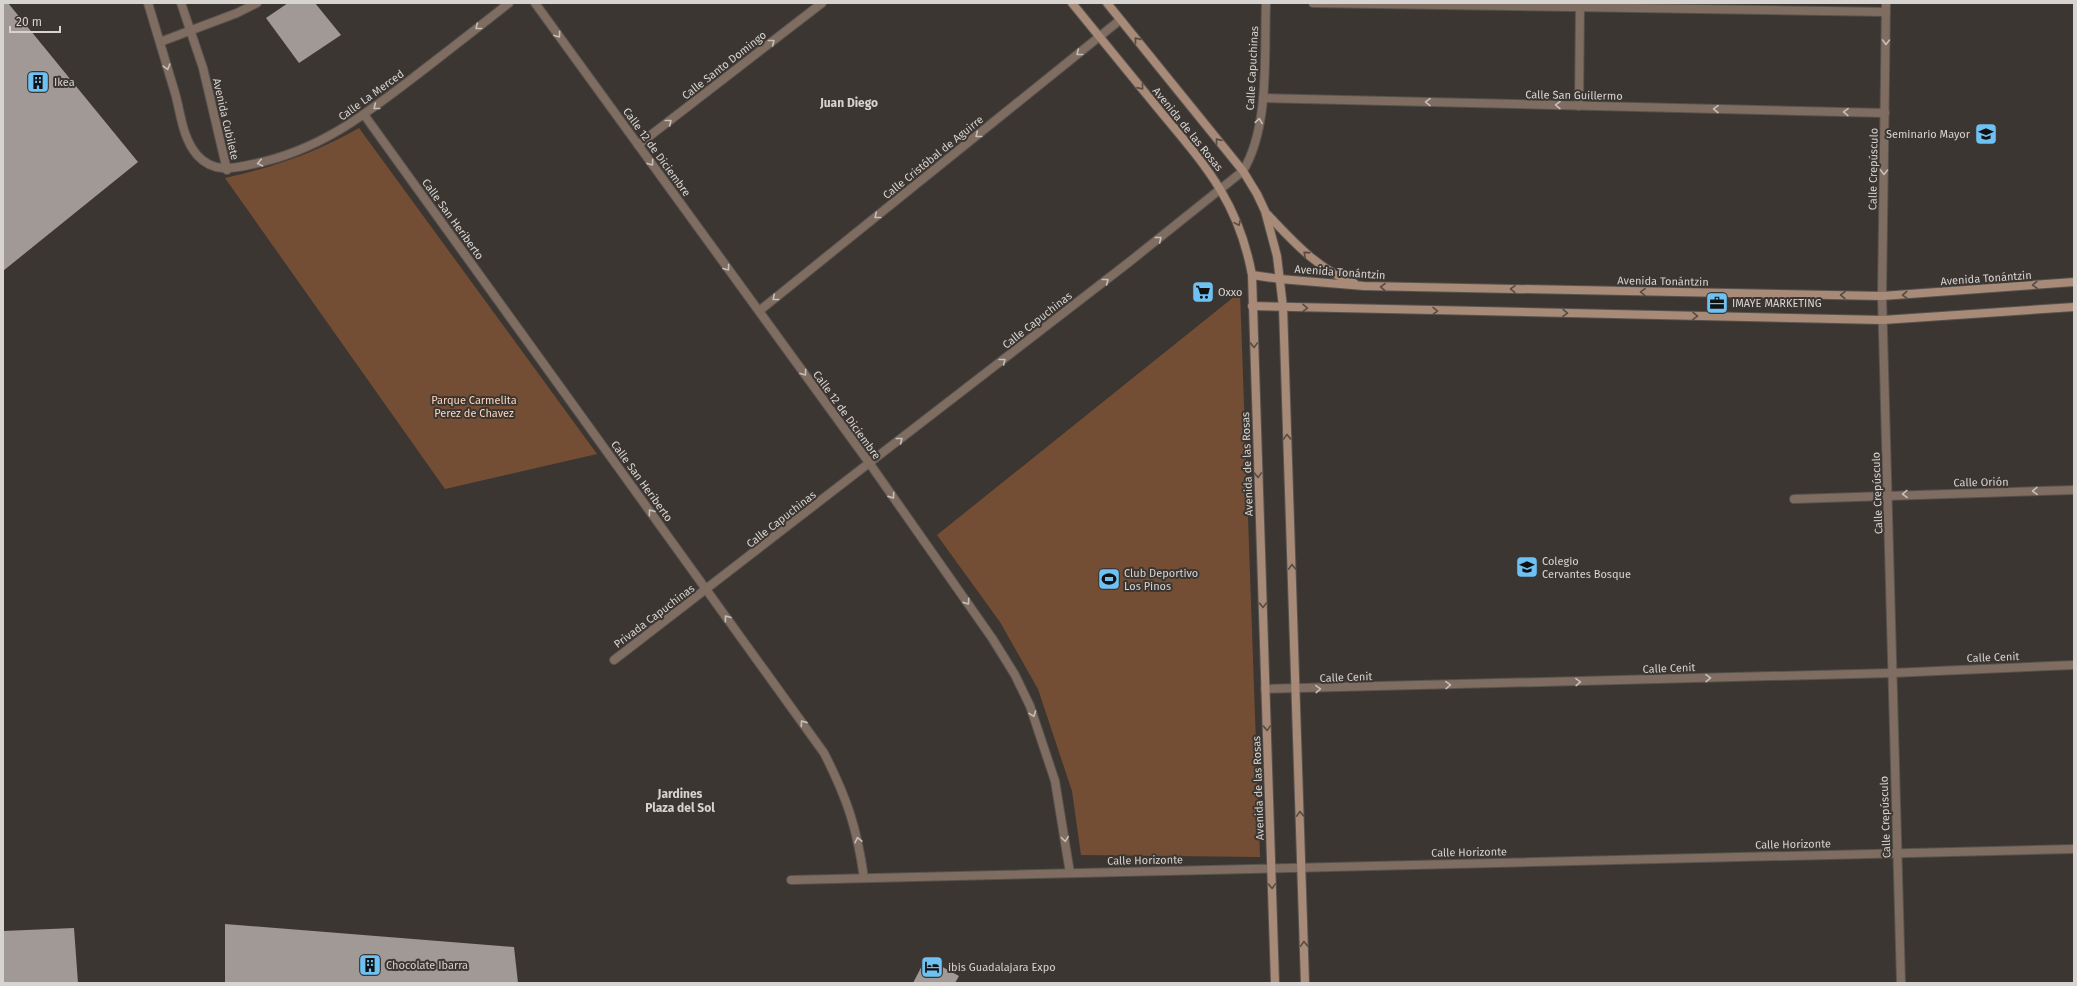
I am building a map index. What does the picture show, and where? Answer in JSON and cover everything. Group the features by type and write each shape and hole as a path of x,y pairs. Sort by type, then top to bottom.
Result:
{"street":[{"name":"Avenida Cubilete","path":"148,3 183,129 191,145 204,162 213,167 227,170 210,92 182,3"},
{"path":"160,42 191,32 257,3"},
{"name":"Calle La Merced","path":"227,170 268,161 299,151 330,136 364,116 509,3"},
{"name":"Calle 12 de Diciembre","path":"535,3 870,464 992,638 1021,688 1038,726 1055,781 1070,873"},
{"name":"Calle Santo Domingo","path":"638,145 822,3"},
{"name":"Avenida de las Rosas","path":"1072,3 1204,164 1221,189 1241,229 1252,275 1275,983"},
{"name":"Avenida de las Rosas","path":"1107,3 1243,171 1265,211 1274,244 1283,307 1305,983"},
{"name":"Calle Capuchinas","path":"706,590 1128,263 1243,171 1250,159 1256,138 1263,98 1266,3"},
{"path":"1313,3 1580,5 1886,12"},
{"name":"Calle Crepúsculo","path":"1886,3 1882,296 1901,983"},
{"path":"1580,5 1580,106"},
{"name":"Calle Cristóbal de Aguirre","path":"759,311 1120,20"},
{"name":"Calle San Guillermo","path":"1263,98 1885,113"},
{"name":"Calle San Heriberto","path":"364,116 824,753 841,786 853,818 864,878"},
{"path":"1265,211 1296,245 1313,260 1344,279 1364,286"},
{"name":"Avenida Tonántzin","path":"1252,275 1280,279 1364,286 1882,296 2074,282"},
{"path":"1252,306 1883,320 2074,307"},
{"name":"Calle Orión","path":"1794,499 2074,490"},
{"name":"Privada Capuchinas","path":"614,660 706,590"},
{"name":"Calle Cenit","path":"1266,689 1296,690 1892,673 2074,665"},
{"name":"Calle Horizonte","path":"791,880 2074,849"}],"green space":[{"name":"Parque Carmelita Perez de Chavez","path":"359,128 597,454 445,489 225,178 278,164 326,145"},
{"name":"Club Deportivo Los Pinos","path":"1240,292 1260,857 1081,855 1072,791 1038,689 1000,622 937,535"}],"building":[{"name":"Ikea","path":"3,3 8,3 138,162 3,271"},
{"path":"288,3 315,3 341,35 299,63 266,18"},
{"name":"Chocolate Ibarra","path":"225,924 514,947 518,983 225,983"},
{"path":"74,928 78,983 3,983 3,931"},
{"name":"ibis Guadalajara Expo","path":"926,958 959,976 955,983 913,983"}],"place":[{"name":"Ikea","path":"38,82"},
{"name":"Seminario Mayor","path":"1986,134"},
{"name":"Oxxo","path":"1203,292"},
{"name":"IMAYE MARKETING","path":"1717,303"},
{"name":"Colegio Cervantes Bosque","path":"1527,567"},
{"name":"Club Deportivo Los Pinos","path":"1109,579"},
{"name":"Chocolate Ibarra","path":"370,965"},
{"name":"ibis Guadalajara Expo","path":"932,967"}],"district":[{"name":"Juan Diego","path":"849,103"},
{"name":"Jardines Plaza del Sol","path":"680,801"}]}
